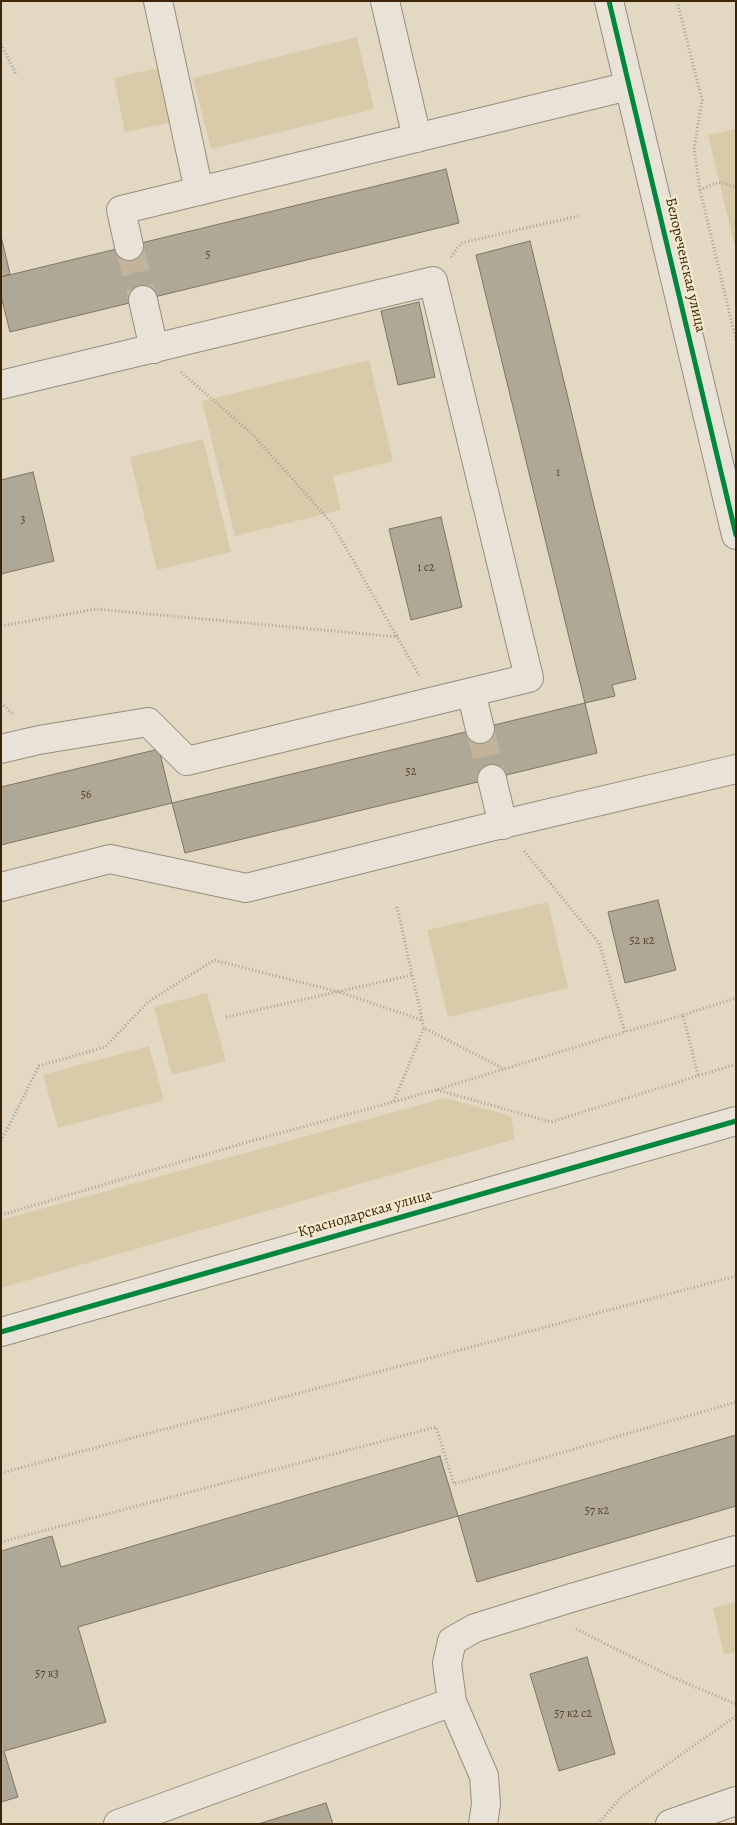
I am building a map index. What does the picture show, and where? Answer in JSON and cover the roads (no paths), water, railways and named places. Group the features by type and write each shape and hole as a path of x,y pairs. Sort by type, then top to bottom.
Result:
{"street":[{"path":"158,1 199,191"},
{"path":"385,1 417,138"},
{"name":"Белореченская улица","path":"609,1 736,535"},
{"path":"129,246 121,210 629,86"},
{"path":"1,385 433,281 529,678 187,761 148,722 39,740 1,749"},
{"path":"143,300 154,349"},
{"path":"471,692 480,729"},
{"path":"1,887 110,859 246,888 736,769"},
{"path":"492,778 503,825"},
{"name":"Краснодарская улица","path":"1,1332 736,1121"},
{"path":"482,1824 486,1804 484,1776 452,1702 446,1663 452,1641 475,1628 546,1605 736,1550"},
{"path":"118,1824 452,1702"},
{"path":"670,1824 736,1801"}],"tunnel":[{"path":"129,246 143,300"},
{"path":"480,729 492,779"}]}
